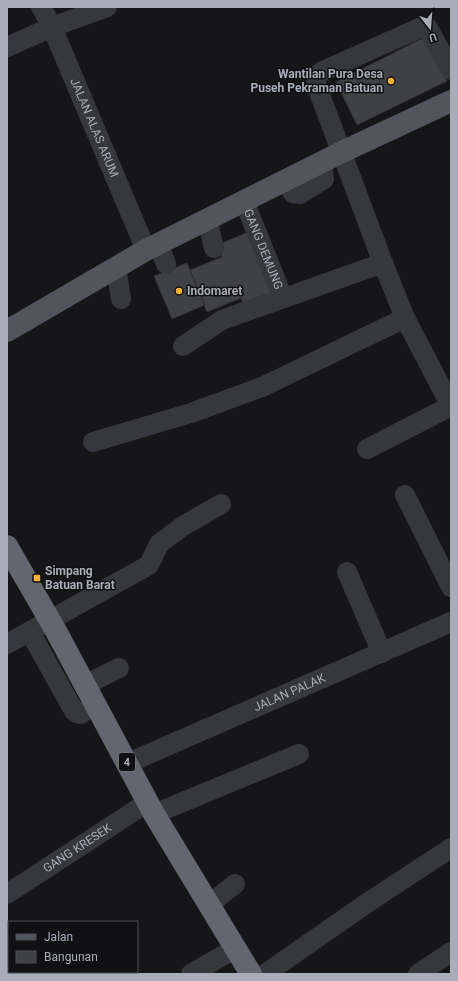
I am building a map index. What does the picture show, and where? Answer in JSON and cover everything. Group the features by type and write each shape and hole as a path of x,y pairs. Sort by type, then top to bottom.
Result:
{"highway":[{"name":"4","path":"7,546 50,621 151,808 252,974"}],"main road":[{"path":"7,331 152,247 285,180 451,100"}],"street":[{"name":"JALAN ALAS ARUM","path":"41,7 52,27 152,247 166,264"},
{"path":"7,47 52,27 107,7"},
{"path":"367,449 449,399 405,318 316,84 316,79 319,74 424,26 428,28 451,70"},
{"name":"GANG DEMUNG","path":"244,201 283,298"},
{"path":"207,219 214,248"},
{"path":"183,346 222,320 383,263"},
{"path":"116,267 121,299"},
{"path":"93,442 191,413 262,387 405,318"},
{"path":"405,495 451,587"},
{"path":"7,644 149,565 159,544 183,526 221,504"},
{"path":"347,572 382,653"},
{"name":"JALAN PALAK","path":"128,763 451,622"},
{"path":"30,632 77,714 80,714 96,705"},
{"path":"85,685 119,668"},
{"name":"GANG KRESEK","path":"7,894 151,808 299,754"},
{"path":"265,974 370,901 451,848"},
{"path":"210,904 235,884"},
{"path":"191,974 236,948"},
{"path":"418,974 451,952"}],"building":[{"name":"Wantilan Pura Desa Puseh Pekraman Batuan","path":"425,37 447,81 357,125 336,82"},
{"path":"251,231 277,294 245,307 241,298 207,312 190,270 222,257 217,245"},
{"name":"Indomaret","path":"187,263 205,305 172,319 154,276"}],"place":[{"name":"Wantilan Pura Desa Puseh Pekraman Batuan","path":"391,81"},
{"name":"Indomaret","path":"179,291"},
{"name":"Simpang Batuan Barat","path":"37,578"}]}
